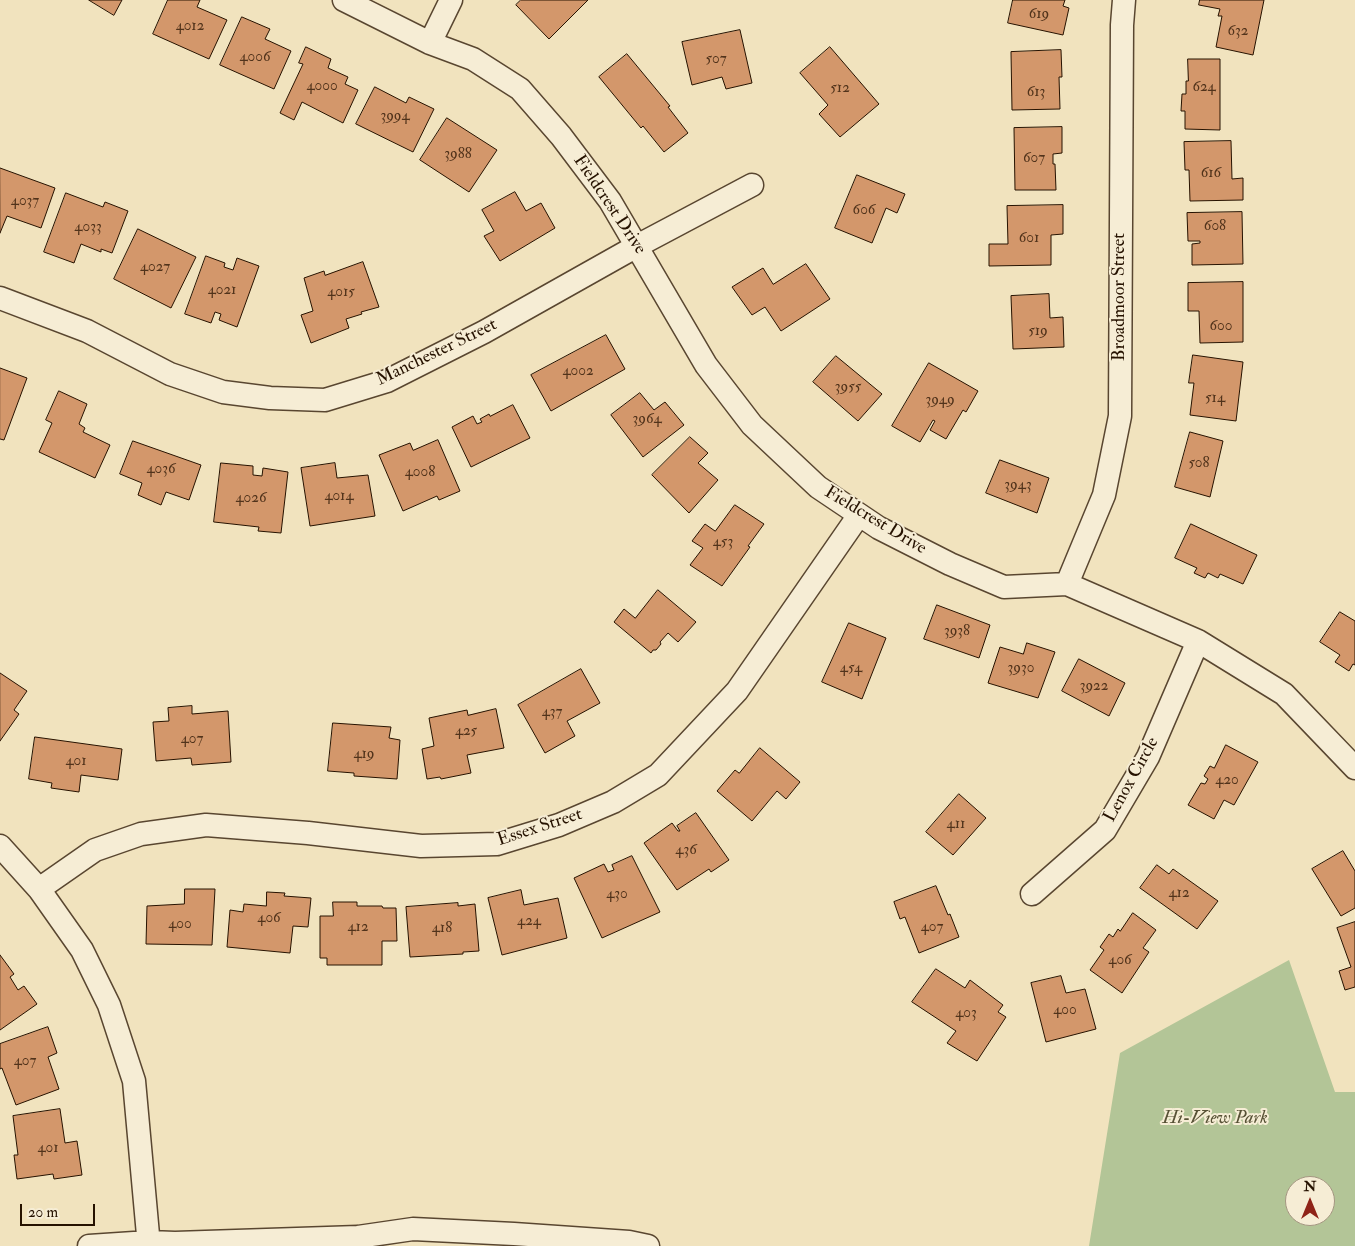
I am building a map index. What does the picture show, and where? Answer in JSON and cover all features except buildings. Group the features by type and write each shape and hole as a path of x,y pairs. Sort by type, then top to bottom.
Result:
{"street":[{"name":"Fieldcrest Drive","path":"344,0 430,43 473,59 520,89 561,136 610,201 706,365 752,425 818,487 879,528 950,564 1004,587 1067,584 1198,641 1284,694 1355,768"},
{"path":"430,43 451,0"},
{"name":"Broadmoor Street","path":"1067,584 1104,495 1120,416 1120,208 1122,25 1124,0"},
{"name":"Manchester Street","path":"0,298 87,331 170,374 223,392 270,398 325,400 386,381 484,332 637,246 752,185"},
{"name":"Essex Street","path":"39,890 95,850 141,834 206,825 308,833 422,846 497,844 558,825 613,802 658,775 737,691 859,515"},
{"name":"Lenox Circle","path":"1032,894 1105,830 1148,757 1198,641"},
{"path":"0,846 39,890 82,950 109,1005 134,1081 149,1244"},
{"path":"89,1246 316,1243 413,1229 533,1235 629,1242 648,1246"}],"green space":[{"name":"Hi-View Park","path":"1289,960 1335,1092 1355,1092 1355,1246 1089,1246 1120,1053"}]}
